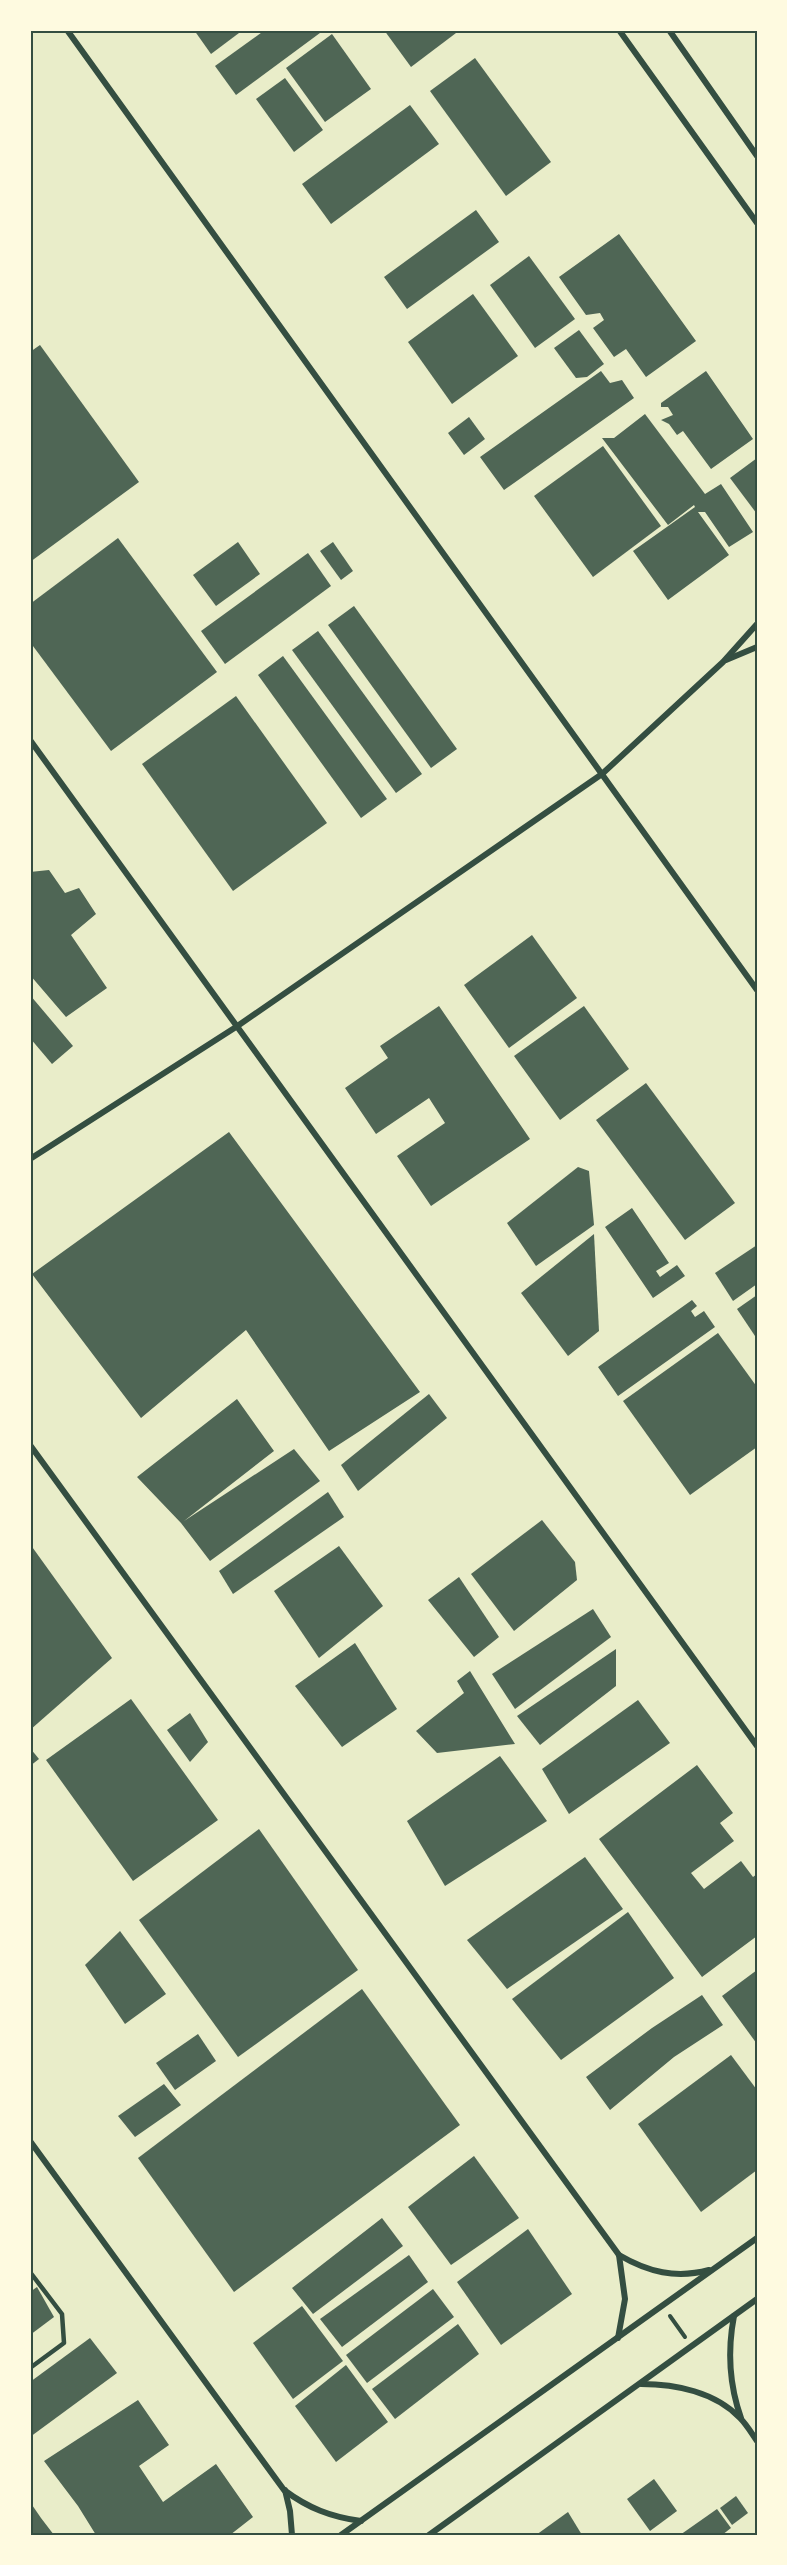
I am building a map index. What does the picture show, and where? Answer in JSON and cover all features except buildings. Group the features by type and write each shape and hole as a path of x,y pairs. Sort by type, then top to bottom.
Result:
{"street":[{"path":"68,30 757,990"},
{"path":"619,30 757,223"},
{"path":"669,30 757,156"},
{"path":"30,1159 236,1027 602,774 723,662 757,624"},
{"path":"723,662 757,647"},
{"path":"30,740 757,1746"},
{"path":"30,1445 619,2254 640,2266 664,2273 690,2274 715,2268"},
{"path":"30,2141 284,2490 312,2509 328,2515 361,2521"},
{"path":"341,2535 757,2238"},
{"path":"618,2338 625,2299 619,2254"},
{"path":"429,2535 757,2299"},
{"path":"734,2316 729,2357 734,2399 741,2419 757,2441"},
{"path":"640,2384 658,2384 694,2391 711,2398 741,2419"},
{"path":"284,2490 290,2511 292,2535"}],"lane":[{"path":"30,2272 62,2314 64,2343 30,2368"}],"path":[{"path":"662,2306 691,2347"}]}
